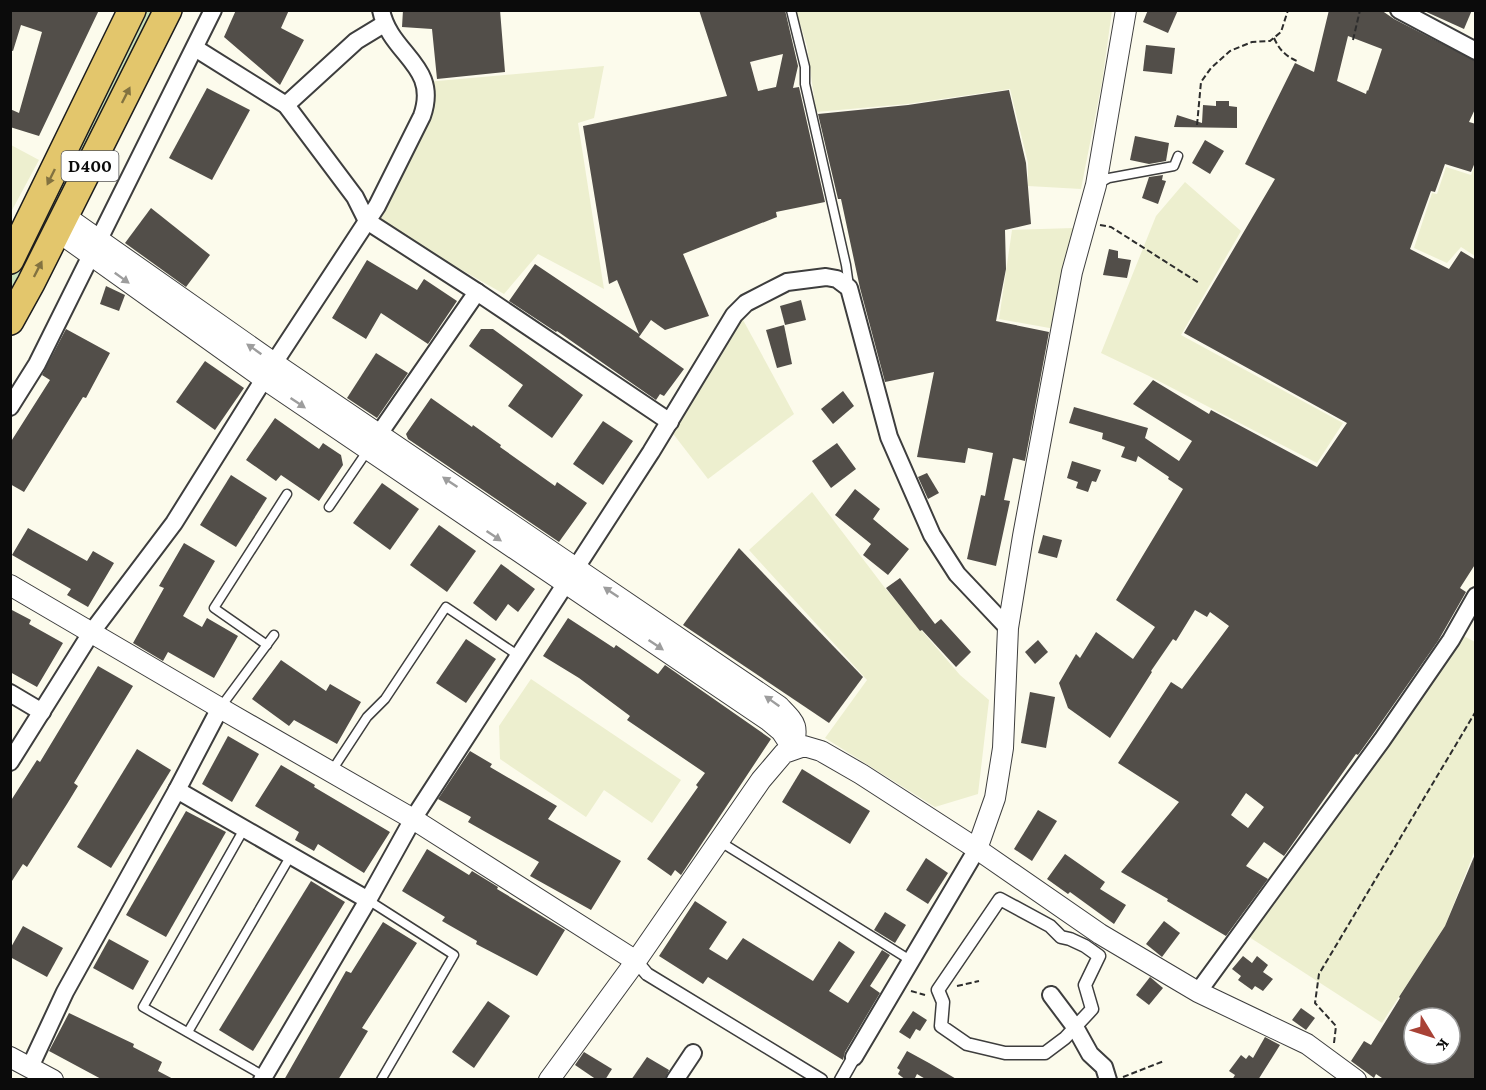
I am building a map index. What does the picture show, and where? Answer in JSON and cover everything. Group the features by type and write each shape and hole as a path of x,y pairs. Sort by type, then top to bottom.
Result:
{"highway":[{"name":"D400","path":"10,260 132,10"},
{"name":"D400","path":"10,321 168,10"}],"street":[{"path":"10,407 37,364 213,10"},
{"path":"841,1080 977,849 995,798 1003,748 1008,628 1072,272 1096,185 1126,10"},
{"path":"1398,10 1476,51"},
{"path":"10,762 91,633 174,523 269,371 377,206 422,116 428,101 427,87 382,17 286,105"},
{"path":"195,48 286,105 355,197 368,220 670,422"},
{"path":"61,223 269,371 368,450 769,721 782,731 793,749"},
{"path":"263,1078 413,819 670,422 734,315 746,303 787,282 826,277 837,279 849,288 889,437 932,535 957,574 1008,628"},
{"path":"368,450 477,292"},
{"path":"269,371 379,434 779,706 797,729 793,749"},
{"path":"10,585 413,819 636,961 647,974 821,1080"},
{"path":"1198,992 1382,740 1451,640 1476,596"},
{"path":"10,693 42,712"},
{"path":"30,1067 65,992 220,708"},
{"path":"549,1080 636,961 760,780 784,753 804,746 821,751 861,774 977,849 1100,934 1198,992 1307,1044 1356,1080"},
{"path":"177,790 368,900"},
{"path":"1000,898 1050,926 1061,937 1085,946 1099,956 1085,985 1092,1009 1075,1027 1045,1053 1005,1053 967,1044 941,1026 943,1002 938,990 1000,898"},
{"path":"1051,995 1075,1027 1090,1054 1104,1067 1108,1079"},
{"path":"675,1080 693,1053"},
{"path":"10,1057 53,1080"}],"lane":[{"path":"791,10 805,66 805,84 846,265 849,288"},
{"path":"1096,185 1109,178 1174,166 1178,156"},
{"path":"329,507 368,450"},
{"path":"267,645 214,608 287,494"},
{"path":"331,772 367,717 385,699 446,607 519,656"},
{"path":"220,708 274,635"},
{"path":"244,830 143,1007 263,1078"},
{"path":"719,840 910,960"},
{"path":"188,1032 290,857"},
{"path":"368,900 454,954 381,1080"}],"path":[{"path":"1197,125 1201,82 1211,68 1230,51 1252,42 1270,41 1274,38 1281,32 1288,10"},
{"path":"1353,40 1360,10"},
{"path":"1274,38 1287,57 1297,61"},
{"path":"1086,221 1111,227 1199,283"},
{"path":"1327,1058 1334,1047 1336,1026 1315,1003 1318,974 1476,711"},
{"path":"1108,1079 1120,1079 1164,1061"}],"green space":[{"path":"138,11 155,11 11,305 11,275"},
{"path":"796,11 1112,11 1102,82 1081,189 1028,186 1028,163 1010,89 907,104 816,112 807,46"},
{"path":"604,66 594,118 578,123 604,289 538,254 504,294 379,223 416,147 426,82"},
{"path":"11,145 39,160 11,212"},
{"path":"1475,166 1475,256 1461,247 1447,263 1414,248 1432,193 1437,194 1446,167 1471,175"},
{"path":"1185,182 1241,231 1181,335 1343,423 1317,463 1101,353 1156,216"},
{"path":"1074,228 1055,329 999,319 1012,230"},
{"path":"742,318 794,414 708,479 671,431"},
{"path":"812,492 885,588 960,675 989,700 978,794 935,807 825,738 867,680 749,550"},
{"path":"1460,634 1475,642 1475,850 1445,926 1382,1023 1246,935"},
{"path":"531,679 681,780 652,823 604,790 586,817 500,759 499,726"}],"building":[{"path":"10,10 99,10 39,136 10,127 10,109 19,113 42,32 21,25 13,51 10,50"},
{"path":"236,10 289,10 281,28 304,40 280,85 224,37"},
{"path":"403,10 500,10 505,72 437,79 432,29 402,27"},
{"path":"699,10 785,10 798,66 793,88 799,87 825,202 776,212 777,217 683,254 709,316 665,330 651,320 639,337 684,369 664,396 660,394 656,400 557,331 509,301 535,264 639,334 617,280 609,284 583,126 727,96","holes":["783,54 776,87 758,91 750,62"]},
{"path":"1148,10 1178,10 1168,33 1143,22"},
{"path":"1329,10 1381,10 1476,61 1476,107 1469,122 1476,124 1476,160 1471,172 1445,164 1435,192 1431,191 1410,249 1449,269 1461,251 1476,260 1476,563 1460,588 1466,592 1438,641 1284,856 1264,842 1246,866 1268,879 1226,936 1121,872 1179,802 1118,763 1171,682 1182,689 1229,626 1210,612 1207,617 1195,610 1176,641 1173,639 1151,671 1110,738 1068,708 1059,683 1076,654 1080,658 1096,632 1133,659 1155,627 1116,600 1183,489 1138,456 1136,462 1121,457 1125,447 1102,439 1103,433 1069,423 1074,407 1148,428 1145,438 1179,461 1192,441 1133,404 1153,380 1209,414 1211,410 1317,467 1347,423 1184,333 1275,179 1245,164 1295,63 1314,72","holes":["1348,36 1382,49 1366,94 1337,81","1246,793 1264,807 1248,828 1231,815"]},
{"path":"1422,10 1472,10 1464,29"},
{"path":"1146,45 1175,48 1172,74 1143,71"},
{"path":"207,88 250,110 212,180 169,158"},
{"path":"1009,90 1026,163 1031,224 1005,230 1006,269 996,321 1049,332 1025,461 1013,458 1004,500 1010,501 996,566 967,559 981,495 985,496 993,453 968,448 965,463 917,457 934,372 885,382 818,114 908,105"},
{"path":"1216,101 1229,101 1229,106 1237,107 1237,128 1174,127 1177,115 1202,123 1203,105 1216,106"},
{"path":"1135,136 1169,143 1166,161 1149,164 1130,160"},
{"path":"1205,140 1224,151 1210,174 1192,163"},
{"path":"1163,175 1162,180 1166,181 1158,204 1142,198 1149,177"},
{"path":"151,208 210,255 186,287 125,243"},
{"path":"1109,249 1118,251 1118,258 1131,260 1127,278 1103,275"},
{"path":"367,260 417,290 424,279 457,301 428,344 381,313 366,339 332,318"},
{"path":"106,286 125,295 119,311 100,304"},
{"path":"801,300 806,320 785,325 780,306"},
{"path":"784,325 792,364 777,368 766,330"},
{"path":"66,329 110,353 86,398 83,397 24,492 10,484 10,443 50,380 42,375"},
{"path":"481,329 493,329 583,395 552,438 508,406 523,385 469,346"},
{"path":"376,353 408,373 377,418 347,398"},
{"path":"205,361 244,388 215,430 176,402"},
{"path":"843,391 854,406 833,424 821,409"},
{"path":"431,398 472,427 473,425 555,486 557,482 587,503 559,542 408,439 406,434"},
{"path":"275,418 319,449 323,443 341,455 343,465 319,501 281,475 276,481 246,460"},
{"path":"603,421 633,441 603,485 573,464"},
{"path":"837,443 856,469 831,488 812,461"},
{"path":"1072,461 1101,470 1096,482 1092,481 1088,492 1076,488 1078,482 1067,478"},
{"path":"927,473 939,493 928,499 918,477"},
{"path":"231,475 267,498 236,547 200,525"},
{"path":"382,483 419,509 390,550 353,523"},
{"path":"855,489 880,509 873,519 909,549 888,575 863,555 871,544 835,515"},
{"path":"439,525 476,551 447,592 410,565"},
{"path":"28,528 87,561 93,551 114,563 88,607 67,595 71,589 12,555"},
{"path":"1043,535 1062,540 1057,558 1038,553"},
{"path":"184,543 215,561 183,616 202,627 207,618 238,636 214,678 168,652 163,661 133,643 164,588 159,586"},
{"path":"739,548 863,677 829,723 683,625"},
{"path":"501,564 535,589 518,612 508,604 496,621 473,603"},
{"path":"900,578 935,624 941,619 971,652 956,667 922,630 920,631 886,588"},
{"path":"10,609 31,620 29,624 63,643 37,687 10,672"},
{"path":"568,618 614,648 616,645 658,674 665,665 771,739 681,875 675,870 671,876 647,859 698,787 696,785 705,773 627,720 630,716 579,678 543,656"},
{"path":"466,639 496,659 466,703 436,683"},
{"path":"1038,640 1048,652 1035,664 1025,652"},
{"path":"281,660 326,691 330,684 361,702 337,744 294,720 289,726 252,699"},
{"path":"98,666 133,686 74,783 78,786 67,804 27,867 23,864 10,884 10,802 37,760 40,762"},
{"path":"1030,692 1055,697 1046,748 1021,743"},
{"path":"228,736 259,754 232,802 202,784"},
{"path":"137,749 171,770 111,868 77,847"},
{"path":"470,751 492,764 490,767 557,806 548,819 621,861 591,910 530,876 539,862 468,822 471,817 438,799"},
{"path":"281,765 390,832 364,873 318,844 314,851 295,840 299,832 255,806"},
{"path":"802,769 870,811 850,844 782,802"},
{"path":"1038,810 1057,821 1032,861 1014,849"},
{"path":"186,811 226,832 166,937 126,915"},
{"path":"427,849 469,875 472,871 498,887 497,889 565,930 537,976 476,944 477,941 442,921 445,917 402,891"},
{"path":"1476,852 1476,1080 1385,1080 1376,1074 1374,1078 1351,1061 1364,1041 1371,1045 1445,926"},
{"path":"1065,854 1105,882 1100,889 1126,905 1114,924 1070,892 1068,894 1047,879"},
{"path":"926,858 948,873 928,904 906,890"},
{"path":"311,881 345,902 253,1051 219,1030"},
{"path":"695,901 727,922 709,949 727,960 743,938 813,981 839,941 855,952 829,991 848,1003 882,950 890,955 870,986 880,993 845,1052 843,1060 708,977 703,984 659,956"},
{"path":"885,912 906,925 895,943 874,930"},
{"path":"1164,921 1180,933 1162,957 1146,944"},
{"path":"383,922 417,943 362,1028 368,1031 338,1080 284,1080 346,971 351,973"},
{"path":"23,926 63,948 47,977 10,957 10,949"},
{"path":"109,939 149,961 133,990 93,968"},
{"path":"1243,956 1252,963 1257,956 1268,965 1263,972 1273,979 1263,991 1255,986 1252,990 1238,980 1241,976 1232,969"},
{"path":"1150,977 1163,988 1149,1005 1136,995"},
{"path":"488,1001 510,1016 474,1068 452,1052"},
{"path":"1301,1008 1315,1018 1306,1030 1292,1020"},
{"path":"913,1011 927,1020 920,1031 916,1029 910,1039 899,1032"},
{"path":"69,1013 134,1044 133,1047 162,1062 158,1071 175,1080 103,1080 49,1051"},
{"path":"1265,1037 1280,1045 1258,1080 1232,1080 1235,1075 1229,1071 1241,1055 1246,1059 1249,1055 1253,1058"},
{"path":"907,1051 958,1080 927,1080 917,1074 914,1080 906,1080 898,1074 900,1070 897,1068"},
{"path":"584,1052 612,1069 605,1080 597,1080 575,1065"},
{"path":"647,1057 669,1070 665,1080 631,1080"}]}
